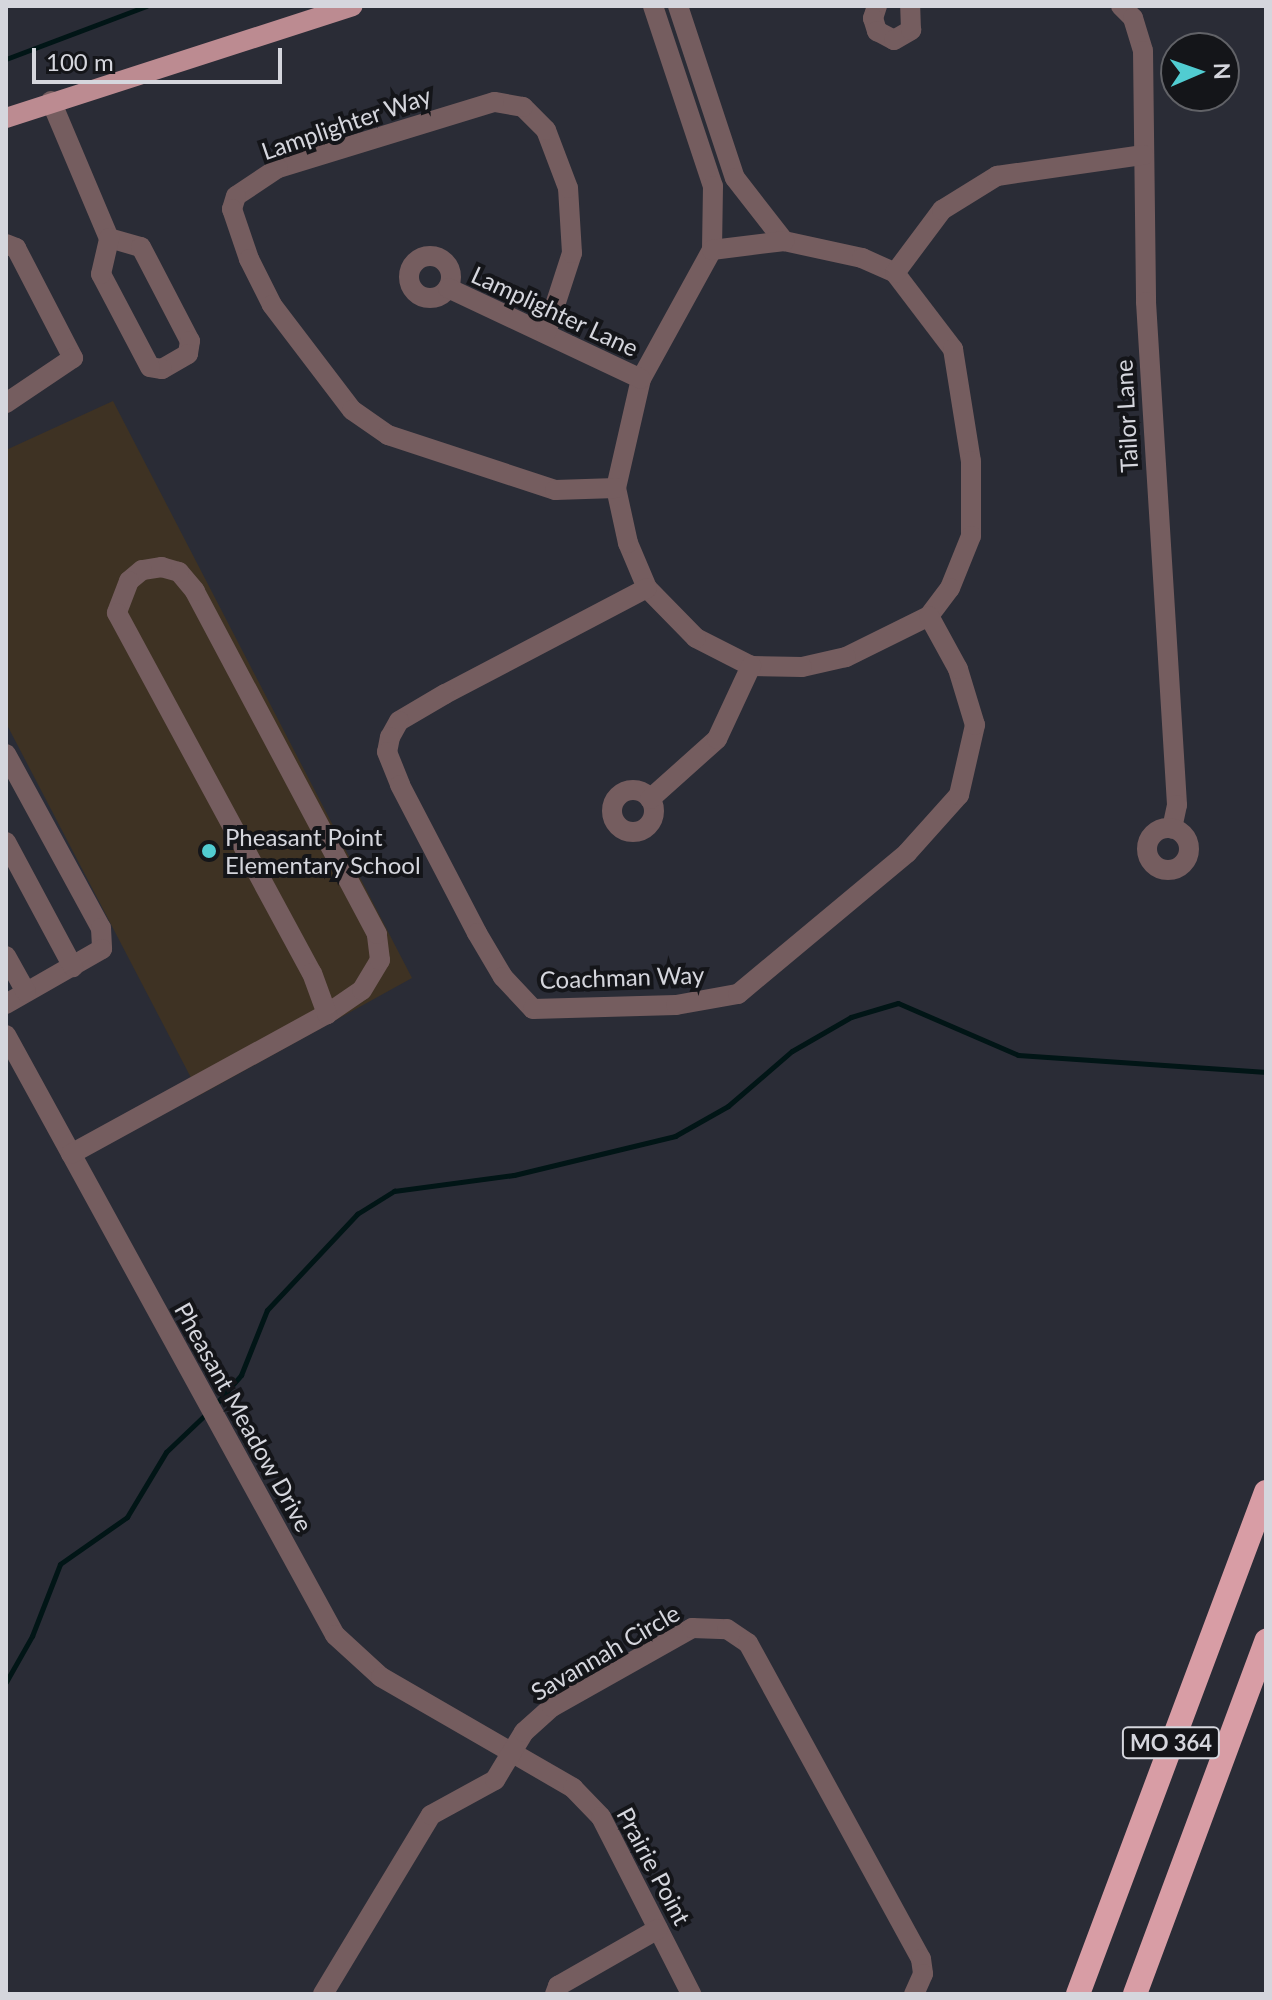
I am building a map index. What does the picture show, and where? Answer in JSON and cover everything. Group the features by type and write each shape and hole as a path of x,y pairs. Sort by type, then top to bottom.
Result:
{"highway":[{"name":"MO 364","path":"1078,1994 1266,1492"},
{"name":"MO 364","path":"1135,1994 1266,1641"}],"main road":[{"path":"6,118 352,6"}],"street":[{"path":"653,6 713,186 712,250 641,379 616,488 628,543 647,588 707,646 751,666 820,665 879,643 929,616 950,588 971,536 971,461 953,349 895,273 862,258 784,241 712,250"},
{"path":"678,6 735,178 784,241"},
{"path":"877,6 873,18 877,31 894,40 911,30 910,6"},
{"name":"Tailor Lane","path":"1133,10 1143,51 1143,155 1152,411 1177,805 1172,828"},
{"path":"686,103 707,95"},
{"path":"51,101 109,238 101,274 150,367 162,369 188,354 190,341 141,247 109,238"},
{"name":"Lamplighter Way","path":"546,333 572,253 568,188 546,130 523,107 494,102 278,168 236,196 232,209 249,259 272,305 352,410 388,435 555,490 616,488"},
{"path":"895,273 942,210 997,176 1143,155"},
{"path":"713,186 735,178"},
{"path":"6,244 16,248 73,358 6,403"},
{"name":"Lamplighter Lane","path":"448,288 641,379"},
{"path":"71,1154 327,1014 362,990 380,960 377,934 195,591 179,572 162,567 142,570 129,581 117,613 312,973 327,1014"},
{"name":"Coachman Way","path":"647,588 445,694 399,721 390,737 387,752 400,785 477,933 503,977 533,1009 676,1005 738,994 907,853 959,795 975,725 958,669 929,616"},
{"path":"650,799 717,739 751,666"},
{"path":"6,754 101,928 102,949 6,1004"},
{"path":"6,842 73,967"},
{"path":"6,956 26,992"},
{"name":"Pheasant Meadow Drive","path":"6,1035 185,1357 319,1608 356,1657 381,1677 514,1750"},
{"name":"Savannah Circle","path":"323,1994 431,1815 495,1780 524,1732 552,1707 692,1628 727,1629 748,1643 921,1959 923,1974 914,1994"},
{"name":"Prairie Point","path":"514,1750 573,1788 601,1817 691,1994"},
{"path":"555,1994 558,1986 658,1929"}],"shaded area":[{"name":"Pheasant Point Elementary School","path":"113,401 412,978 200,1095 6,723 6,450"}],"waterway":[{"path":"6,59 146,6"},
{"path":"215,1405 241,1375 267,1310 357,1214 394,1191 514,1175 675,1136 728,1106 792,1051 851,1017 898,1003 1018,1055 1266,1072"},
{"path":"6,1682 32,1636 60,1564 127,1517 166,1452 208,1412"}],"place":[{"name":"Pheasant Point Elementary School","path":"209,851"}]}
